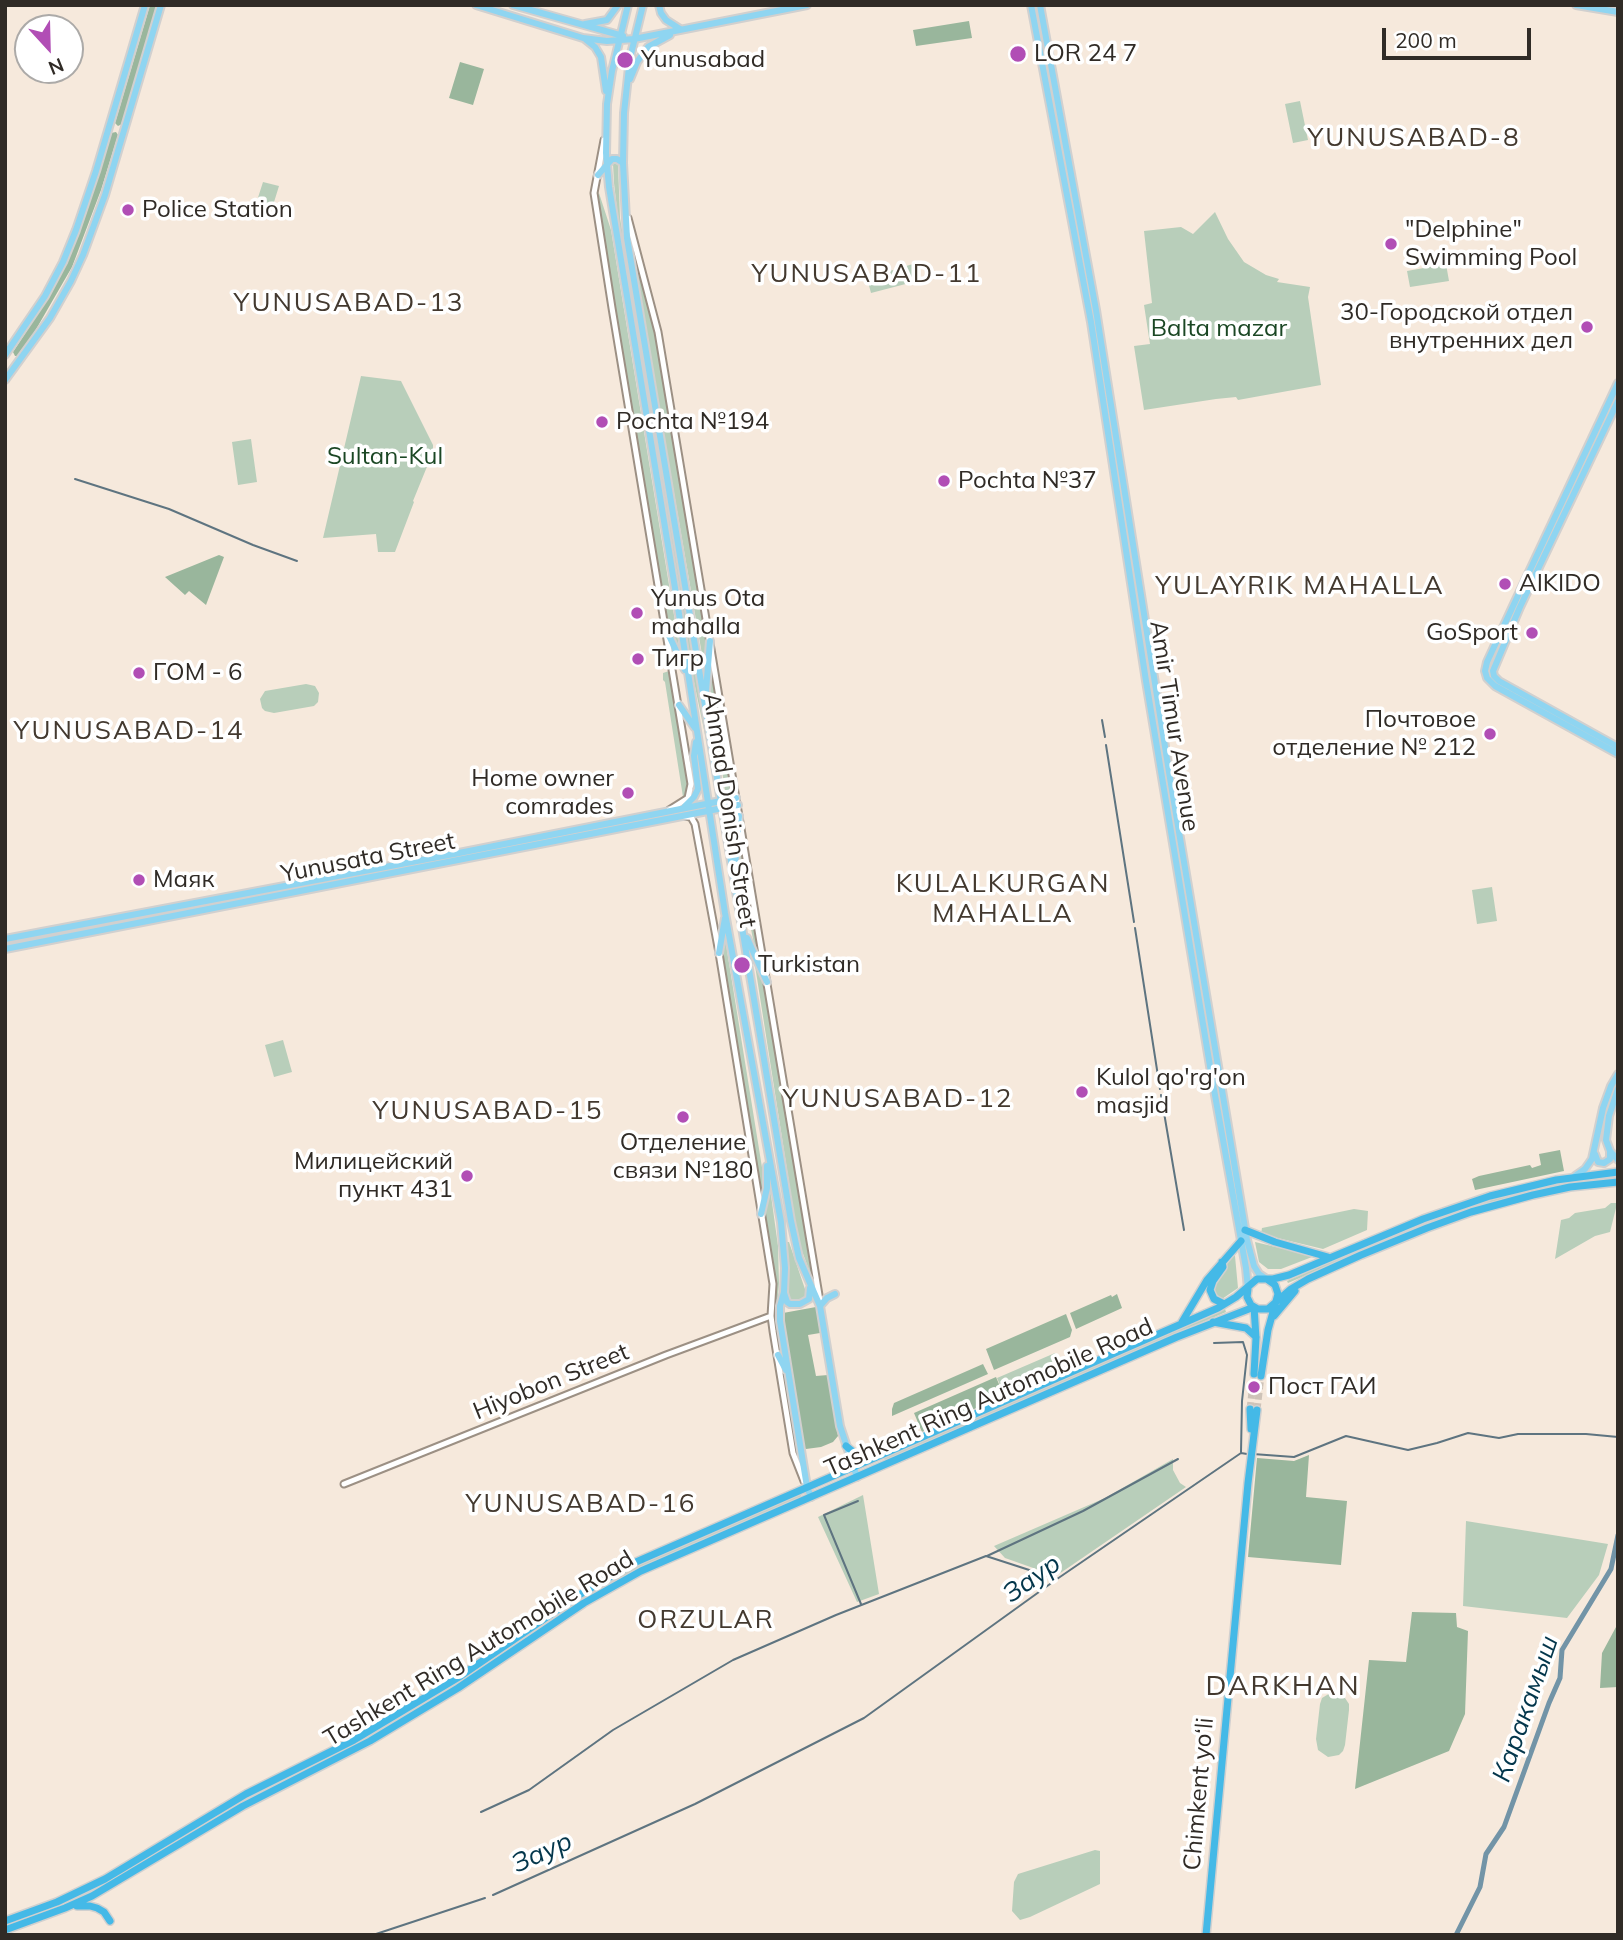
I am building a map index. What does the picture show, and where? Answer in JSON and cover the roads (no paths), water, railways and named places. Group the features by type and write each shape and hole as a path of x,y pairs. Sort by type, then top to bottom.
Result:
{"highway":[{"path":"1267,1279 1275,1285 1278,1298 1269,1323 1257,1375 1254,1307 1247,1297 1248,1289 1257,1279 1289,1275 1423,1219 1513,1189 1573,1177 1618,1172"},
{"path":"1254,1307 1263,1310 1272,1306 1291,1289 1308,1279 1427,1228 1516,1199 1570,1187 1618,1182"},
{"path":"1513,1189 1516,1199"},
{"path":"1245,1230 1275,1242 1329,1257"},
{"path":"1181,1323 1207,1280 1241,1241"},
{"path":"1222,1262 1223,1267 1210,1290 1214,1299 1224,1304"},
{"path":"1269,1323 1286,1300 1308,1279"},
{"name":"Tashkent Ring Automobile Road","path":"5,1921 57,1902 105,1879 236,1799 354,1740 431,1694 621,1570 1224,1304 1248,1289"},
{"name":"Tashkent Ring Automobile Road","path":"5,1930 65,1908 101,1891 243,1807 370,1741 428,1707 598,1595 641,1571 1213,1322 1254,1307"},
{"path":"1232,1315 1249,1316 1256,1325"},
{"path":"1213,1322 1246,1328 1256,1338"},
{"name":"Chimkent yo‘li","path":"1206,1935 1254,1410"},
{"path":"845,1443 859,1455 880,1455"},
{"path":"538,1623 542,1631"},
{"path":"306,1765 310,1773"},
{"path":"65,1908 94,1906 101,1909 110,1920"}],"main road":[{"path":"18,364 5,355 39,306 68,251 84,209 145,5"},
{"path":"5,380 50,318 79,264 102,202 161,5"},
{"path":"476,5 601,40 635,39 807,5"},
{"path":"513,5 620,38"},
{"name":"Ahmad Donish Street","path":"628,5 607,104 609,187 725,913 782,1232 785,1268 780,1313 807,1488"},
{"name":"Ahmad Donish Street","path":"643,5 626,87 624,113 623,163 627,239 791,1221 797,1251 820,1306 839,1426 857,1477"},
{"path":"659,5 666,20 682,30"},
{"name":"Amir Timur Avenue","path":"1031,5 1091,322 1151,708 1248,1289"},
{"name":"Amir Timur Avenue","path":"1040,5 1096,310 1245,1230 1254,1266 1267,1279"},
{"path":"1576,5 1618,12"},
{"path":"580,25 607,20 617,6"},
{"path":"626,87 637,62 648,47 682,30"},
{"path":"583,37 595,47 601,57 607,104"},
{"path":"107,133 117,129 122,136"},
{"path":"598,175 607,163 615,158 623,163"},
{"path":"1517,606 1618,383"},
{"path":"1618,401 1487,662 1486,676 1494,686 1618,747"},
{"path":"666,628 690,681"},
{"path":"705,700 710,641"},
{"path":"667,811 681,812 698,789 694,756 697,732 679,705"},
{"path":"1549,713 1618,754"},
{"name":"Yunusata Street","path":"5,949 737,801"},
{"name":"Yunusata Street","path":"5,939 667,811"},
{"path":"734,875 739,816"},
{"path":"719,953 725,913"},
{"path":"743,930 767,982"},
{"path":"1573,1177 1588,1166 1595,1152 1603,1108 1618,1073"},
{"path":"1595,1152 1597,1161 1605,1163 1610,1159 1606,1140 1607,1126 1618,1089"},
{"path":"1610,1151 1618,1160"},
{"path":"761,1214 767,1188 767,1154"},
{"path":"784,1292 788,1303 800,1304 808,1299 810,1285"},
{"path":"820,1306 835,1294"},
{"path":"778,1355 788,1375"},
{"path":"807,1488 811,1497"}],"street":[{"name":"Ahmad Donish Street","path":"606,127 594,194 691,784 688,798 667,811"},
{"name":"Ahmad Donish Street","path":"624,202 658,332 820,1306"},
{"name":"Ahmad Donish Street","path":"681,812 691,817 695,824 773,1284 771,1316 793,1453 807,1488"},
{"name":"Hiyobon Street","path":"344,1484 677,1350 771,1316"}],"waterway":[{"path":"75,479 169,509 297,561"},
{"path":"1102,720 1105,737"},
{"path":"1106,745 1134,922"},
{"path":"1135,928 1160,1089"},
{"path":"1161,1095 1184,1230"},
{"path":"1214,1343 1243,1342 1247,1355 1242,1401 1241,1452"},
{"name":"Заур","path":"1253,1454 1294,1457 1346,1436 1408,1450 1468,1433 1499,1438 1518,1434 1618,1437"},
{"name":"Заур","path":"493,1895 695,1804 864,1718 1057,1579 1241,1453 1247,1454"},
{"path":"987,1556 1083,1511 1178,1459"},
{"path":"858,1501 824,1515 861,1604"},
{"name":"Каракамыш","path":"1456,1935 1480,1887 1486,1854 1504,1827 1560,1678 1562,1650 1611,1569 1618,1535"},
{"path":"481,1812 529,1790 613,1730 733,1660 836,1615 986,1556 1057,1579"},
{"name":"Заур","path":"373,1935 485,1898"}],"tunnel":[{"path":"1250,1409 1254,1374"},
{"path":"1257,1410 1261,1376"}],"place":[{"name":"LOR 24 7","path":"1018,54"},
{"name":"Yunusabad","path":"625,60"},
{"name":"Police Station","path":"128,210"},
{"name":"\"Delphine\" Swimming Pool","path":"1391,244"},
{"name":"30-Городской отдел внутренних дел","path":"1587,327"},
{"name":"Pochta №194","path":"602,422"},
{"name":"Pochta №37","path":"944,481"},
{"name":"AIKIDO","path":"1505,584"},
{"name":"Yunus Ota mahalla","path":"637,613"},
{"name":"GoSport","path":"1532,633"},
{"name":"Тигр","path":"638,659"},
{"name":"ГОМ - 6","path":"139,673"},
{"name":"Почтовое отделение № 212","path":"1490,734"},
{"name":"Home owner comrades","path":"628,793"},
{"name":"Маяк","path":"139,880"},
{"name":"Turkistan","path":"742,965"},
{"name":"Kulol qo'rg'on masjid","path":"1082,1092"},
{"name":"Отделение связи №180","path":"683,1117"},
{"name":"Милицейский пункт 431","path":"467,1176"},
{"name":"Пост ГАИ","path":"1254,1387"}],"district":[{"name":"YUNUSABAD-8","path":"1414,138"},
{"name":"YUNUSABAD-11","path":"867,274"},
{"name":"YUNUSABAD-13","path":"349,303"},
{"name":"YULAYRIK MAHALLA","path":"1300,586"},
{"name":"YUNUSABAD-14","path":"129,731"},
{"name":"KULALKURGAN MAHALLA","path":"1003,899"},
{"name":"YUNUSABAD-12","path":"898,1099"},
{"name":"YUNUSABAD-15","path":"488,1111"},
{"name":"YUNUSABAD-16","path":"581,1504"},
{"name":"ORZULAR","path":"706,1620"},
{"name":"DARKHAN","path":"1283,1687"}],"park label":[{"name":"Balta mazar","path":"1219,329"},
{"name":"Sultan-Kul","path":"385,457"}]}
